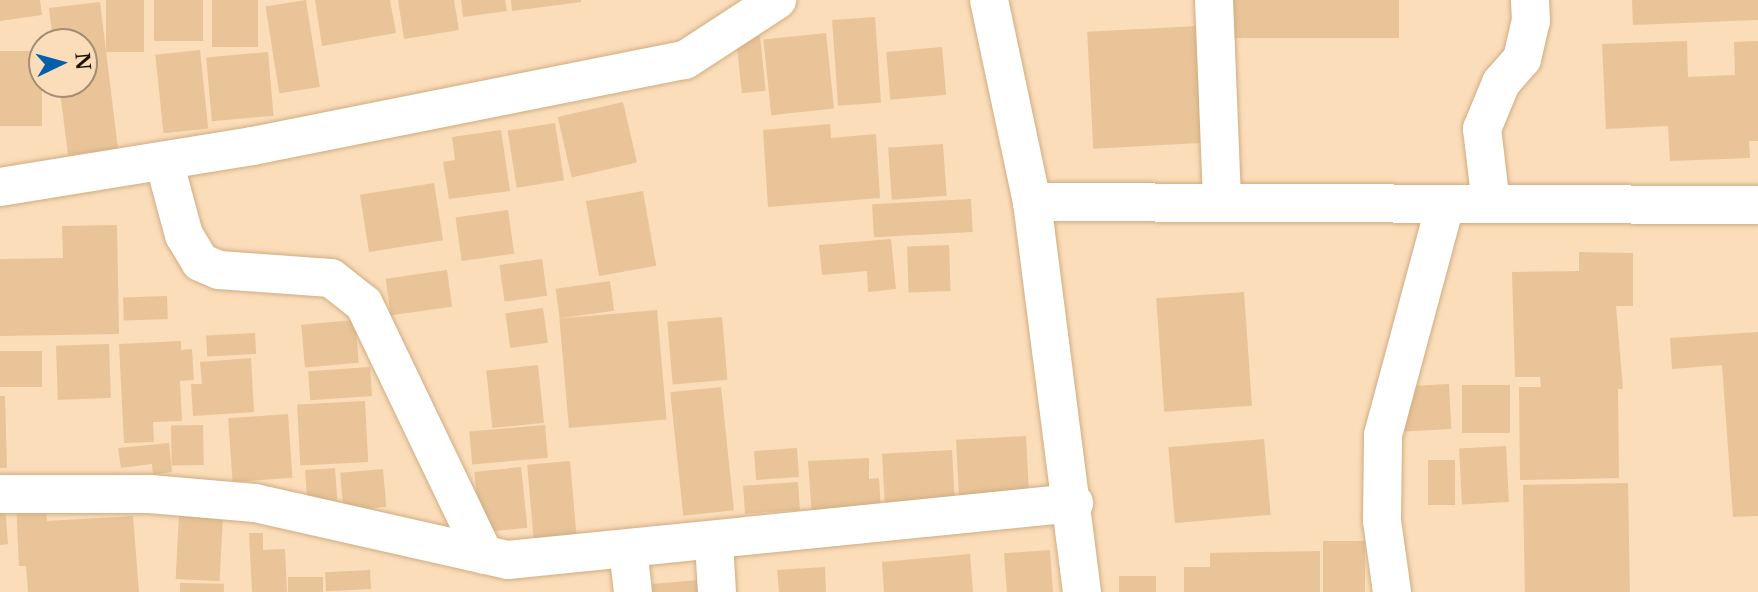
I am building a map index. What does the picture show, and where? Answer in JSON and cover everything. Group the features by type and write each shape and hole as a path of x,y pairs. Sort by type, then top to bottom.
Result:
{"street":[{"path":"0,187 164,161 685,60 777,0"},
{"path":"989,0 1032,202 1074,503 1082,592"},
{"path":"1214,0 1222,203"},
{"path":"1491,204 1482,129 1502,83 1522,59 1531,21 1530,0"},
{"path":"164,161 184,235 200,262 219,270 331,278 364,304 484,555"},
{"path":"1032,202 1758,205"},
{"path":"1392,592 1382,521 1383,435 1445,205"},
{"path":"0,494 150,494 255,503 508,559 713,542 1074,503"},
{"path":"713,542 717,592"},
{"path":"628,549 633,592"}],"building":[{"path":"0,0 40,0 42,15 0,21"},
{"path":"106,0 144,0 144,52 106,52"},
{"path":"154,0 203,0 203,41 154,41"},
{"path":"212,0 258,0 258,47 212,47"},
{"path":"306,0 320,87 279,93 266,6"},
{"path":"315,0 390,0 396,33 322,46"},
{"path":"398,0 454,0 459,30 404,39"},
{"path":"461,0 505,0 507,11 463,17"},
{"path":"511,0 581,0 581,2 512,11"},
{"path":"1225,0 1399,0 1399,38 1225,38"},
{"path":"1632,0 1758,0 1758,20 1633,25"},
{"path":"100,2 118,149 68,155 61,98 98,98 98,28 51,28 49,8"},
{"path":"875,17 881,103 838,106 832,20"},
{"path":"1198,26 1204,143 1093,149 1087,32"},
{"path":"826,33 834,109 771,115 763,40"},
{"path":"760,36 766,91 742,93 736,39"},
{"path":"1687,41 1688,77 1735,75 1734,42 1758,41 1758,141 1749,141 1750,158 1670,161 1668,126 1606,129 1602,44"},
{"path":"942,47 946,95 890,100 886,52"},
{"path":"200,50 208,129 164,133 155,55"},
{"path":"0,51 28,51 28,98 42,98 42,126 0,126"},
{"path":"268,52 274,116 212,121 206,57"},
{"path":"623,102 637,162 572,177 558,117"},
{"path":"555,123 564,180 517,188 508,131"},
{"path":"830,124 831,138 876,134 880,198 768,207 763,130"},
{"path":"501,130 510,191 449,199 443,162 455,160 452,137"},
{"path":"943,144 947,196 892,200 888,148"},
{"path":"434,183 443,240 369,252 360,195"},
{"path":"643,191 656,266 599,276 586,201"},
{"path":"971,199 973,232 874,237 872,204"},
{"path":"508,210 514,254 462,261 456,217"},
{"path":"117,225 119,334 0,336 0,259 63,258 62,226"},
{"path":"891,239 896,289 868,292 867,271 822,275 819,245"},
{"path":"949,245 951,291 909,292 907,246"},
{"path":"1579,252 1633,253 1633,306 1616,306 1623,389 1618,389 1619,478 1520,480 1519,387 1541,387 1540,377 1515,377 1512,272 1579,271"},
{"path":"542,259 547,296 505,302 499,265"},
{"path":"447,270 452,307 391,315 386,279"},
{"path":"610,281 614,311 560,318 556,289"},
{"path":"1244,292 1252,406 1164,412 1156,298"},
{"path":"167,296 168,319 124,321 123,298"},
{"path":"543,308 548,343 510,348 505,313"},
{"path":"657,310 667,420 569,428 559,319"},
{"path":"722,317 727,380 673,385 667,322"},
{"path":"355,320 359,363 305,368 301,325"},
{"path":"1758,332 1758,516 1733,517 1722,365 1672,369 1670,338"},
{"path":"255,333 256,354 207,357 206,336"},
{"path":"181,341 181,350 192,349 194,380 180,381 182,421 153,422 154,442 124,443 119,344"},
{"path":"109,344 111,398 58,400 56,346"},
{"path":"0,351 42,351 42,387 0,387"},
{"path":"251,358 254,412 193,416 191,384 202,384 200,362"},
{"path":"538,365 544,423 492,428 486,370"},
{"path":"370,367 372,396 310,400 308,371"},
{"path":"1449,384 1451,429 1404,431 1402,386"},
{"path":"1462,385 1510,385 1510,433 1462,433"},
{"path":"721,387 734,510 683,516 670,392"},
{"path":"0,396 5,396 7,468 0,468"},
{"path":"365,401 368,462 300,465 297,405"},
{"path":"288,414 292,478 233,482 228,418"},
{"path":"203,425 204,465 172,466 171,426"},
{"path":"545,425 548,458 472,464 469,432"},
{"path":"1026,436 1029,493 959,497 956,440"},
{"path":"1264,439 1271,515 1175,523 1168,447"},
{"path":"169,443 172,472 153,475 152,464 121,468 118,448"},
{"path":"1506,446 1509,502 1462,504 1459,448"},
{"path":"797,448 799,477 756,480 754,451"},
{"path":"952,450 955,507 885,511 882,454"},
{"path":"869,458 869,479 879,478 881,513 812,517 808,461"},
{"path":"1428,460 1455,460 1455,505 1428,505"},
{"path":"570,461 577,537 534,540 527,465"},
{"path":"521,467 527,528 481,533 474,472"},
{"path":"335,468 337,500 307,502 305,470"},
{"path":"383,469 386,507 343,511 340,473"},
{"path":"798,482 800,510 745,514 743,486"},
{"path":"1628,483 1630,592 1525,592 1523,485"},
{"path":"45,500 47,521 133,516 139,592 28,592 26,566 19,566 16,502"},
{"path":"5,506 8,544 0,545 0,507"},
{"path":"179,515 223,517 220,581 176,579"},
{"path":"249,533 263,533 263,550 285,549 287,592 252,592"},
{"path":"1323,541 1365,541 1365,592 1323,592"},
{"path":"1050,550 1053,592 1007,592 1004,553"},
{"path":"1320,551 1320,592 1184,592 1184,567 1210,567 1210,553"},
{"path":"970,554 973,592 884,592 882,562"},
{"path":"825,567 826,592 779,592 777,570"},
{"path":"370,570 371,589 326,591 325,572"},
{"path":"1119,576 1156,576 1156,592 1119,592"},
{"path":"288,577 323,577 323,592 288,592"},
{"path":"699,580 700,592 651,592 650,584"},
{"path":"180,583 224,584 224,592 180,592"}]}
